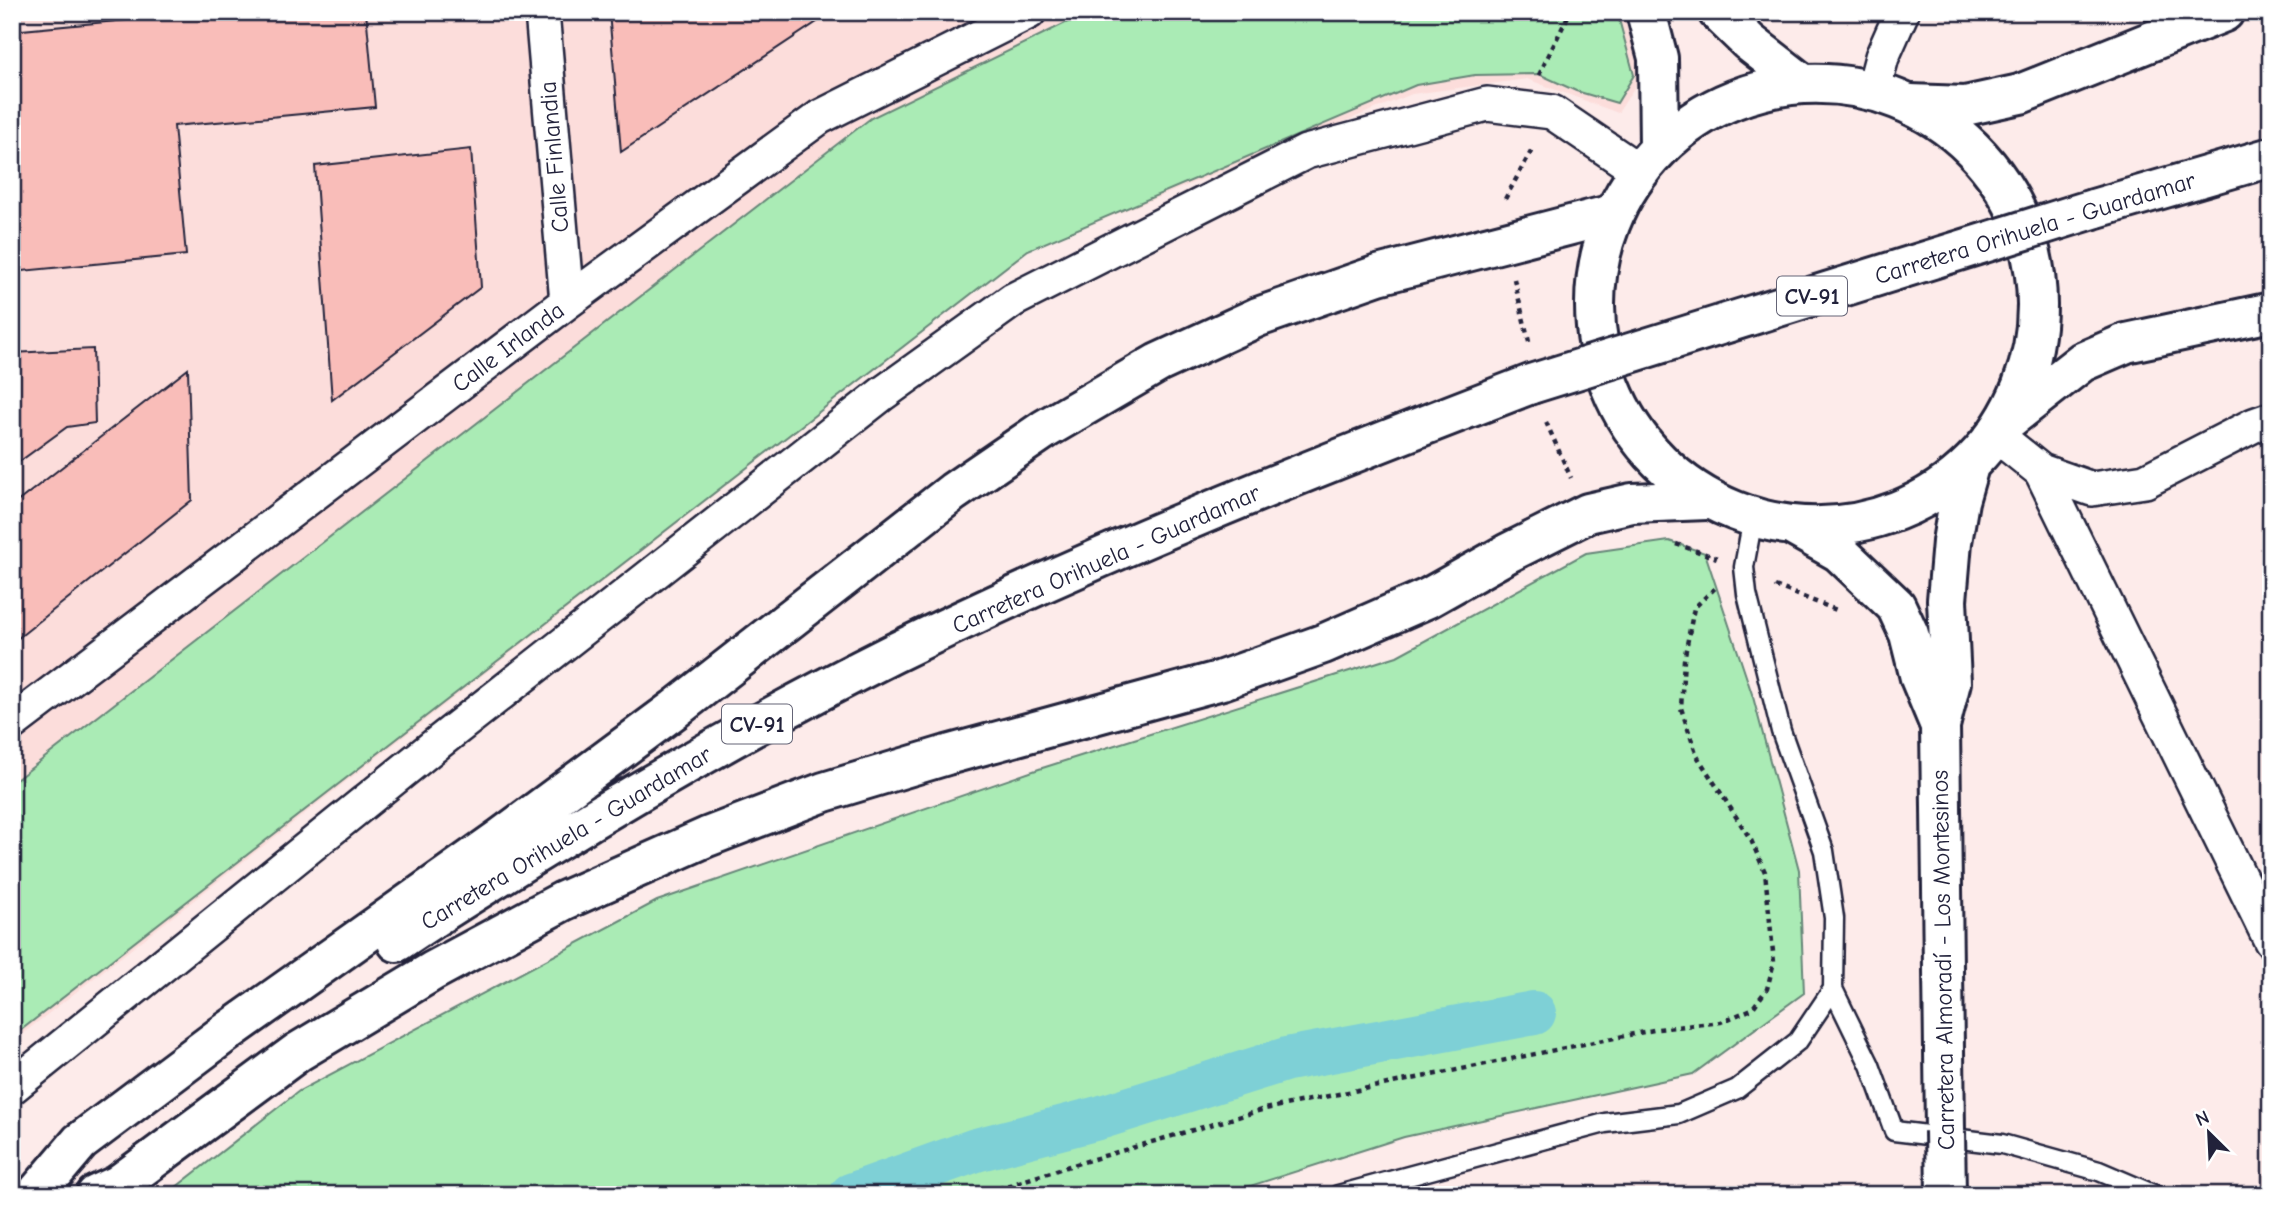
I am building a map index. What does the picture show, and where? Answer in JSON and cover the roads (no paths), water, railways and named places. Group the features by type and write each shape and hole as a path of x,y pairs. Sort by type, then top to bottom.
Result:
{"main road":[{"path":"1646,12 1658,58 1649,160"},
{"path":"1718,12 1742,27 1803,84"},
{"path":"1910,104 1965,106 2020,94 2224,12"},
{"path":"2000,429 2027,375 2038,322 2035,269 2021,217 1993,171 1956,132 1910,104 1873,91 1838,84 1803,84 1750,94 1701,116 1649,160 1613,214 1597,267 1594,322 1604,376 1628,425 1663,467 1707,500 1753,518 1793,526 1857,523 1917,503 1969,466 2000,429 2082,362 2126,343 2271,312"},
{"name":"Carretera Orihuela - Guardamar","path":"55,1195 253,1040 430,919 736,735 893,654 1058,577 1317,467 1531,384 2093,209 2271,157"},
{"path":"35,1195 80,1142 230,1030 501,838 953,492 1045,429 1158,363 1258,317 1378,275 1613,214"},
{"name":"Carretera Almoradí - Los Montesinos","path":"1945,1195 1940,726 1951,682 1947,600 1952,542 1959,501 1969,466"},
{"path":"96,1195 118,1185 298,1052 432,971 563,901 707,837 824,792 947,755 1222,680 1323,644 1428,598 1508,553 1588,513 1632,503 1707,500"},
{"name":"Carretera Almoradí - Los Montesinos","path":"1793,526 1839,552 1896,606 1909,634 1920,678 1940,726"}],"street":[{"name":"Calle Finlandia","path":"542,12 567,302"},
{"name":"Calle Irlanda","path":"12,723 567,302 820,117 1029,12"},
{"path":"1873,91 1882,57 1902,12"},
{"path":"12,1087 450,734 882,394 1013,300 1306,152 1487,104 1552,112 1649,160"},
{"path":"2041,471 2092,489 2145,481 2254,425 2271,419"},
{"path":"2000,429 2041,471 2271,941"}],"lane":[{"path":"1753,518 1744,567 1747,594 1782,731 1824,851 1834,918 1833,989 1870,1065 1894,1131 2002,1144 2099,1171 2155,1195"},
{"path":"1338,1195 1605,1123 1679,1114 1737,1089 1798,1041 1833,989"}],"waterway":[{"path":"851,1195 976,1150 1102,1117 1287,1059 1534,1013"}]}
